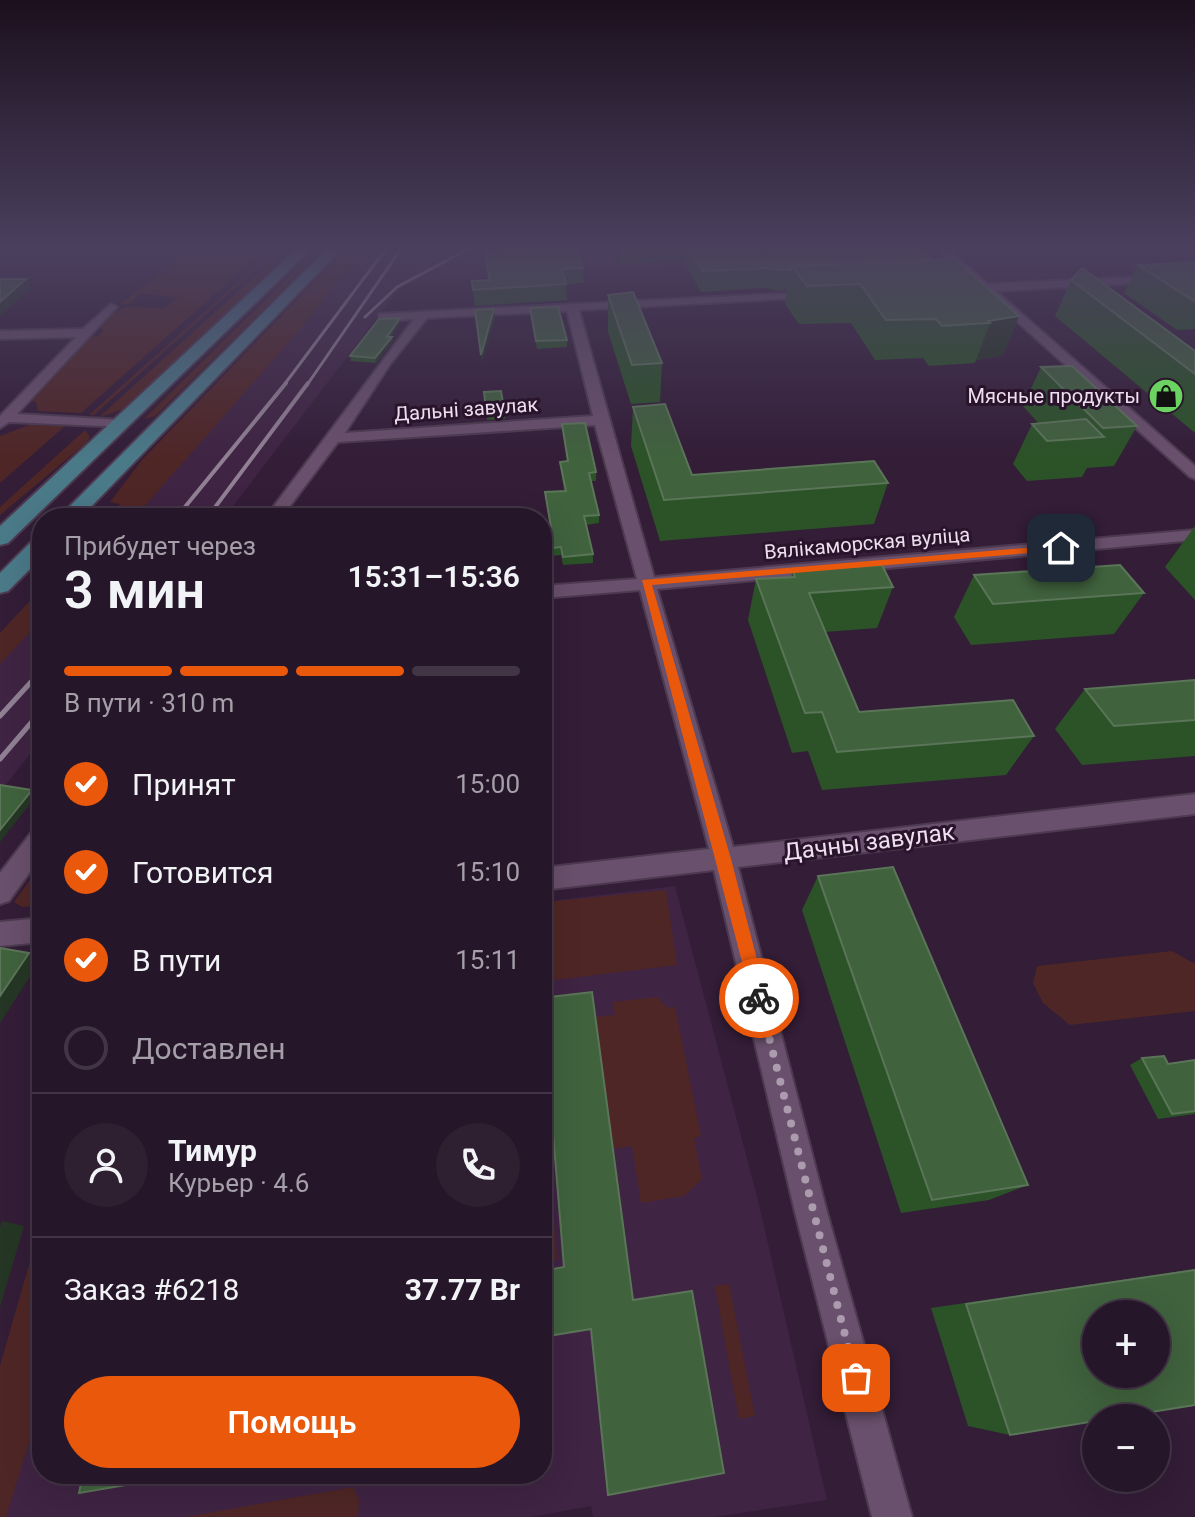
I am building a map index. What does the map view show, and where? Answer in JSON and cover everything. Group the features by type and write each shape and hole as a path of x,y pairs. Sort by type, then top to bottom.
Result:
{"main road":[{"path":"0,538 233,317"},
{"path":"78,508 267,317"},
{"path":"121,424 159,426"},
{"path":"0,586 32,554"}],"street":[{"path":"3,421 102,317"},
{"path":"383,317 387,317"},
{"path":"281,508 422,317"},
{"path":"575,317 645,582 724,859 811,1212 892,1517"},
{"path":"1019,317 1195,474"},
{"path":"0,335 87,333"},
{"name":"Дальні завулак","path":"334,438 601,420"},
{"path":"3,421 121,424"},
{"name":"Вялікаморская вуліца","path":"552,591 918,562 1195,535"},
{"name":"Дачны завулак","path":"552,878 1195,804"},
{"path":"0,893 32,850"},
{"path":"0,934 32,931"}],"shaded area":[{"path":"189,317 81,413 38,411 36,402 31,401 89,337 98,336 104,330 98,327 107,319"},
{"path":"199,317 203,317 94,415 89,415"},
{"path":"210,317 222,317 123,409 98,418"},
{"path":"248,317 256,317 155,416 144,419"},
{"path":"281,317 310,317 143,508 116,508 120,504 110,502 142,460"},
{"path":"295,317 378,317 232,508 127,508"},
{"path":"29,425 65,426 0,483 0,436"},
{"path":"85,430 90,437 86,443 0,515 0,507"},
{"path":"32,599 32,630 0,664 0,633"},
{"path":"32,611 32,752 0,792 0,645"},
{"path":"32,877 32,906 22,907 14,902"},
{"path":"675,886 758,1200 827,1500 714,1517 593,1517 591,1506 531,1517 0,1517 0,1366 32,1255 32,1484 552,1484 552,901"},
{"path":"666,890 677,965 554,980 552,901"},
{"path":"1172,951 1195,964 1195,1011 1070,1025 1043,1003 1033,983 1037,966"},
{"path":"657,997 668,1008 675,1007 701,1136 694,1138 702,1179 684,1196 641,1203 632,1146 611,1149 594,1017 615,1015 613,1002"},
{"path":"552,1196 557,1259 552,1260"},
{"path":"32,1255 32,1432 6,1517 0,1517 0,1366"},
{"path":"729,1284 755,1416 739,1419 715,1286"},
{"path":"353,1487 359,1499 358,1517 186,1517"}],"building":[{"path":"476,317 492,317 481,355"},
{"path":"532,317 561,317 567,340 536,341"},
{"path":"615,317 643,317 662,363 632,365"},
{"path":"884,317 1014,317 988,321 990,323 942,326 936,319 886,320"},
{"path":"1120,317 1148,317 1195,351 1195,374"},
{"path":"400,318 387,337 392,337 375,358 350,356 379,319"},
{"path":"1072,366 1137,426 1103,428 1041,367"},
{"path":"501,391 504,409 486,410 484,392"},
{"path":"665,404 692,475 874,461 888,483 664,500 633,407"},
{"path":"1086,419 1104,437 1047,441 1032,424"},
{"path":"585,423 596,472 589,473 599,515 584,516 593,554 563,557 561,547 552,548 552,508 548,508 545,492 566,491 560,462 568,461 562,424"},
{"path":"882,565 893,587 809,593 859,712 1013,700 1034,736 837,752 822,712 805,713 756,579 795,577 793,571"},
{"path":"1120,565 1144,593 993,604 974,575"},
{"path":"1195,680 1195,720 1114,726 1085,689"},
{"path":"0,785 32,790 0,830"},
{"path":"893,867 1028,1185 932,1200 818,876"},
{"path":"0,948 29,953 0,996"},
{"path":"592,992 633,1300 692,1291 724,1473 608,1495 591,1329 552,1335 552,1269 564,1267 552,1120 552,997"},
{"path":"1164,1056 1168,1064 1195,1060 1195,1111 1172,1114 1142,1058"},
{"path":"1195,1270 1195,1405 1170,1409 1170,1404 1082,1404 1082,1423 1010,1435 966,1304"},
{"path":"81,1484 132,1484 79,1493"}],"railway":[{"path":"284,385 335,317"},
{"path":"307,385 354,317"},
{"path":"184,508 286,383"},
{"path":"214,508 308,383"},
{"path":"0,716 32,681"},
{"path":"0,759 32,722"}],"way so far":[{"path":"759,998 811,1212 856,1378"}],"place":[{"name":"Мясные продукты","path":"1166,396"}],"route":[{"path":"759,998 724,859 645,582 1061,548"}]}
